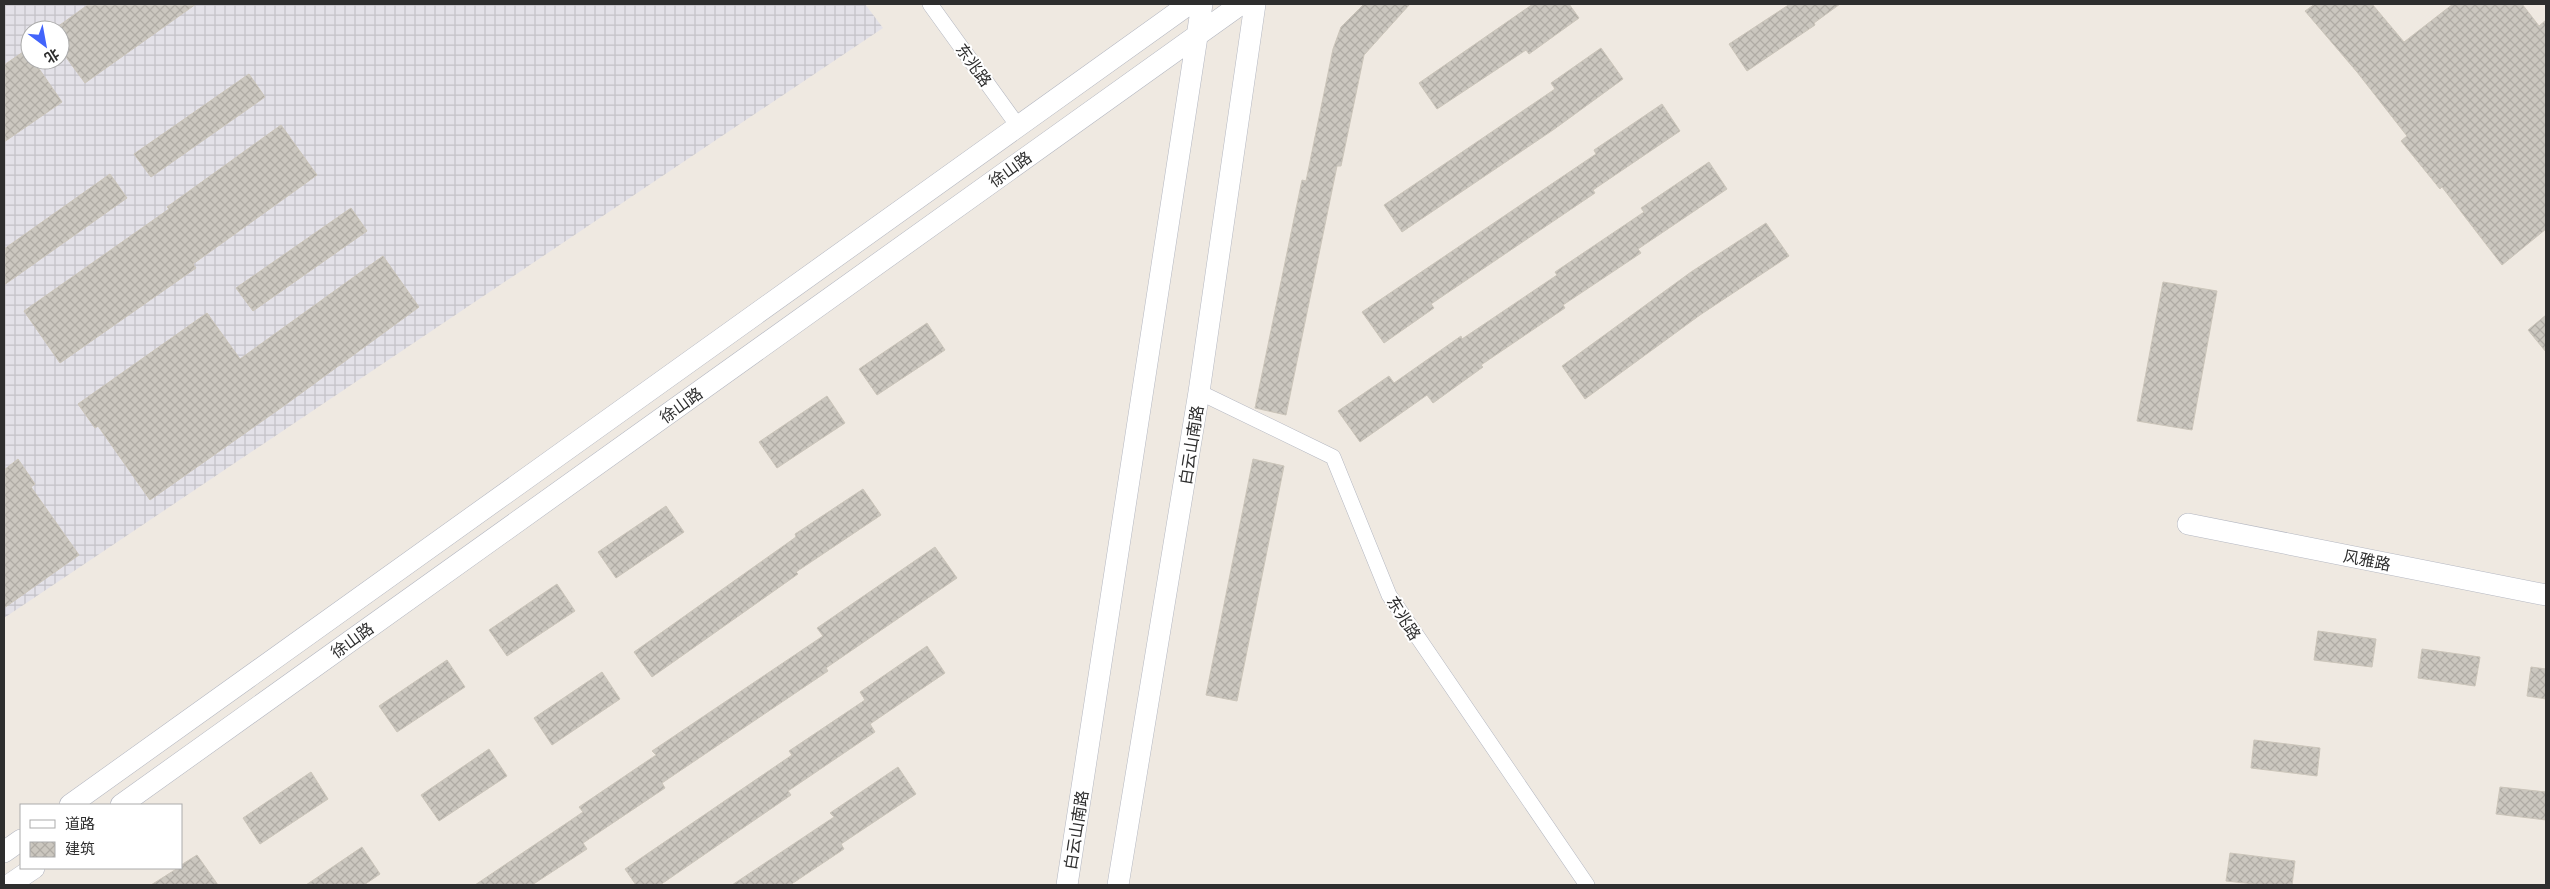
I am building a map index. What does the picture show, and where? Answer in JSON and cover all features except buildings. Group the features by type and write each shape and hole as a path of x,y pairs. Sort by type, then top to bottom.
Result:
{"main road":[{"name":"徐山路","path":"71,804 1189,4"},
{"name":"白云山南路","path":"1067,885 1202,4"},
{"name":"徐山路","path":"122,804 1241,4"},
{"name":"白云山南路","path":"1118,885 1199,392 1255,4"},
{"name":"风雅路","path":"2188,524 2546,595"},
{"path":"4,852 20,841"},
{"path":"9,885 33,869"}],"street":[{"name":"东兆路","path":"930,4 1018,126"},
{"name":"东兆路","path":"1199,392 1333,457 1389,595 1456,696 1587,885"}],"shaded area":[{"path":"4,4 865,4 883,28 4,618"}]}
